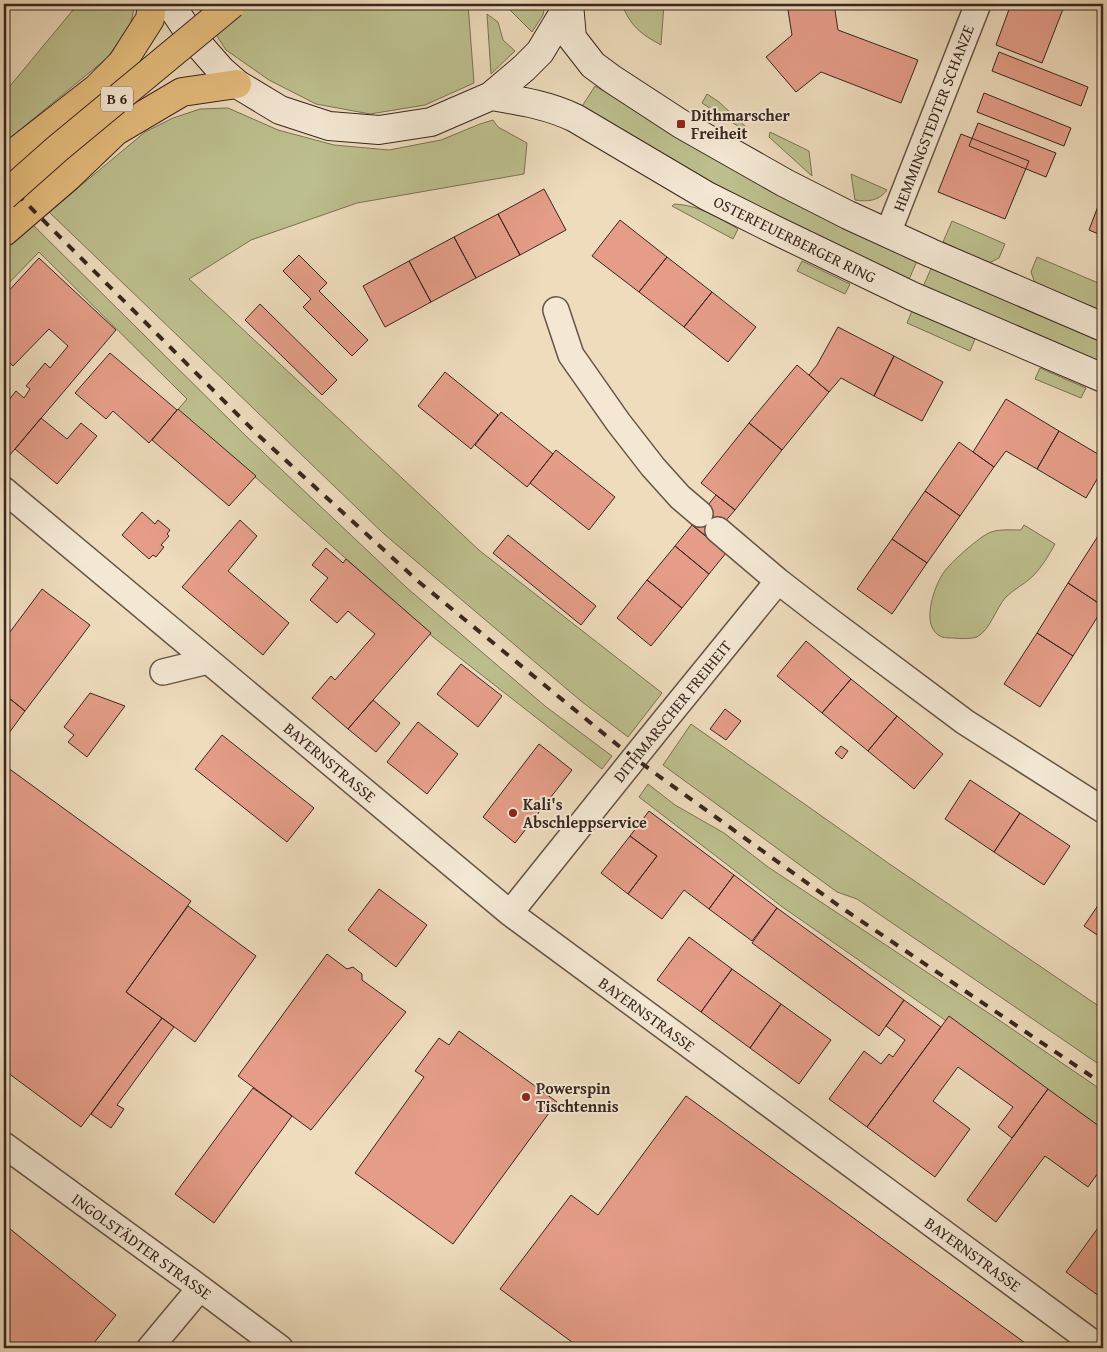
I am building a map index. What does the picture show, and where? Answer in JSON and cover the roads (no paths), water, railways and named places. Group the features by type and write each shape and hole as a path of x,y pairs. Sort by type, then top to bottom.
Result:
{"highway":[{"name":"B 6","path":"4,161 97,88 122,63 150,19 152,4"},
{"name":"B 6","path":"4,196 56,149 232,4"},
{"name":"B 6","path":"4,232 116,132 182,92 237,84"}],"main road":[{"path":"170,4 192,37 221,70 237,84 280,110 329,126 379,130 431,122 491,96 540,52 569,4"},
{"path":"569,4 572,38 593,65 680,124 767,173 848,215 1103,327"},
{"name":"OSTERFEUERBERGER RING","path":"491,96 558,110 575,118 707,196 775,230 912,296 1103,378"}],"street":[{"name":"HEMMINGSTEDTER SCHANZE","path":"888,233 978,4"},
{"path":"556,310 571,355 618,422 653,467 680,497 778,581 965,722 1103,810"},
{"name":"BAYERNSTRASSE","path":"4,490 510,913 1100,1348"},
{"name":"DITHMARSCHER FREIHEIT","path":"510,913 778,581"},
{"path":"164,672 208,661"},
{"name":"INGOLSTÄDTER STRASSE","path":"4,1145 280,1348"},
{"path":"150,1348 200,1288"}],"railway":[{"path":"4,181 258,435 419,582 620,747 656,774 839,906 1103,1084"}],"place":[{"name":"Dithmarscher Freiheit","path":"681,124"},
{"name":"Kali's Abschleppservice","path":"513,813"},
{"name":"Powerspin Tischtennis","path":"526,1097"}]}
